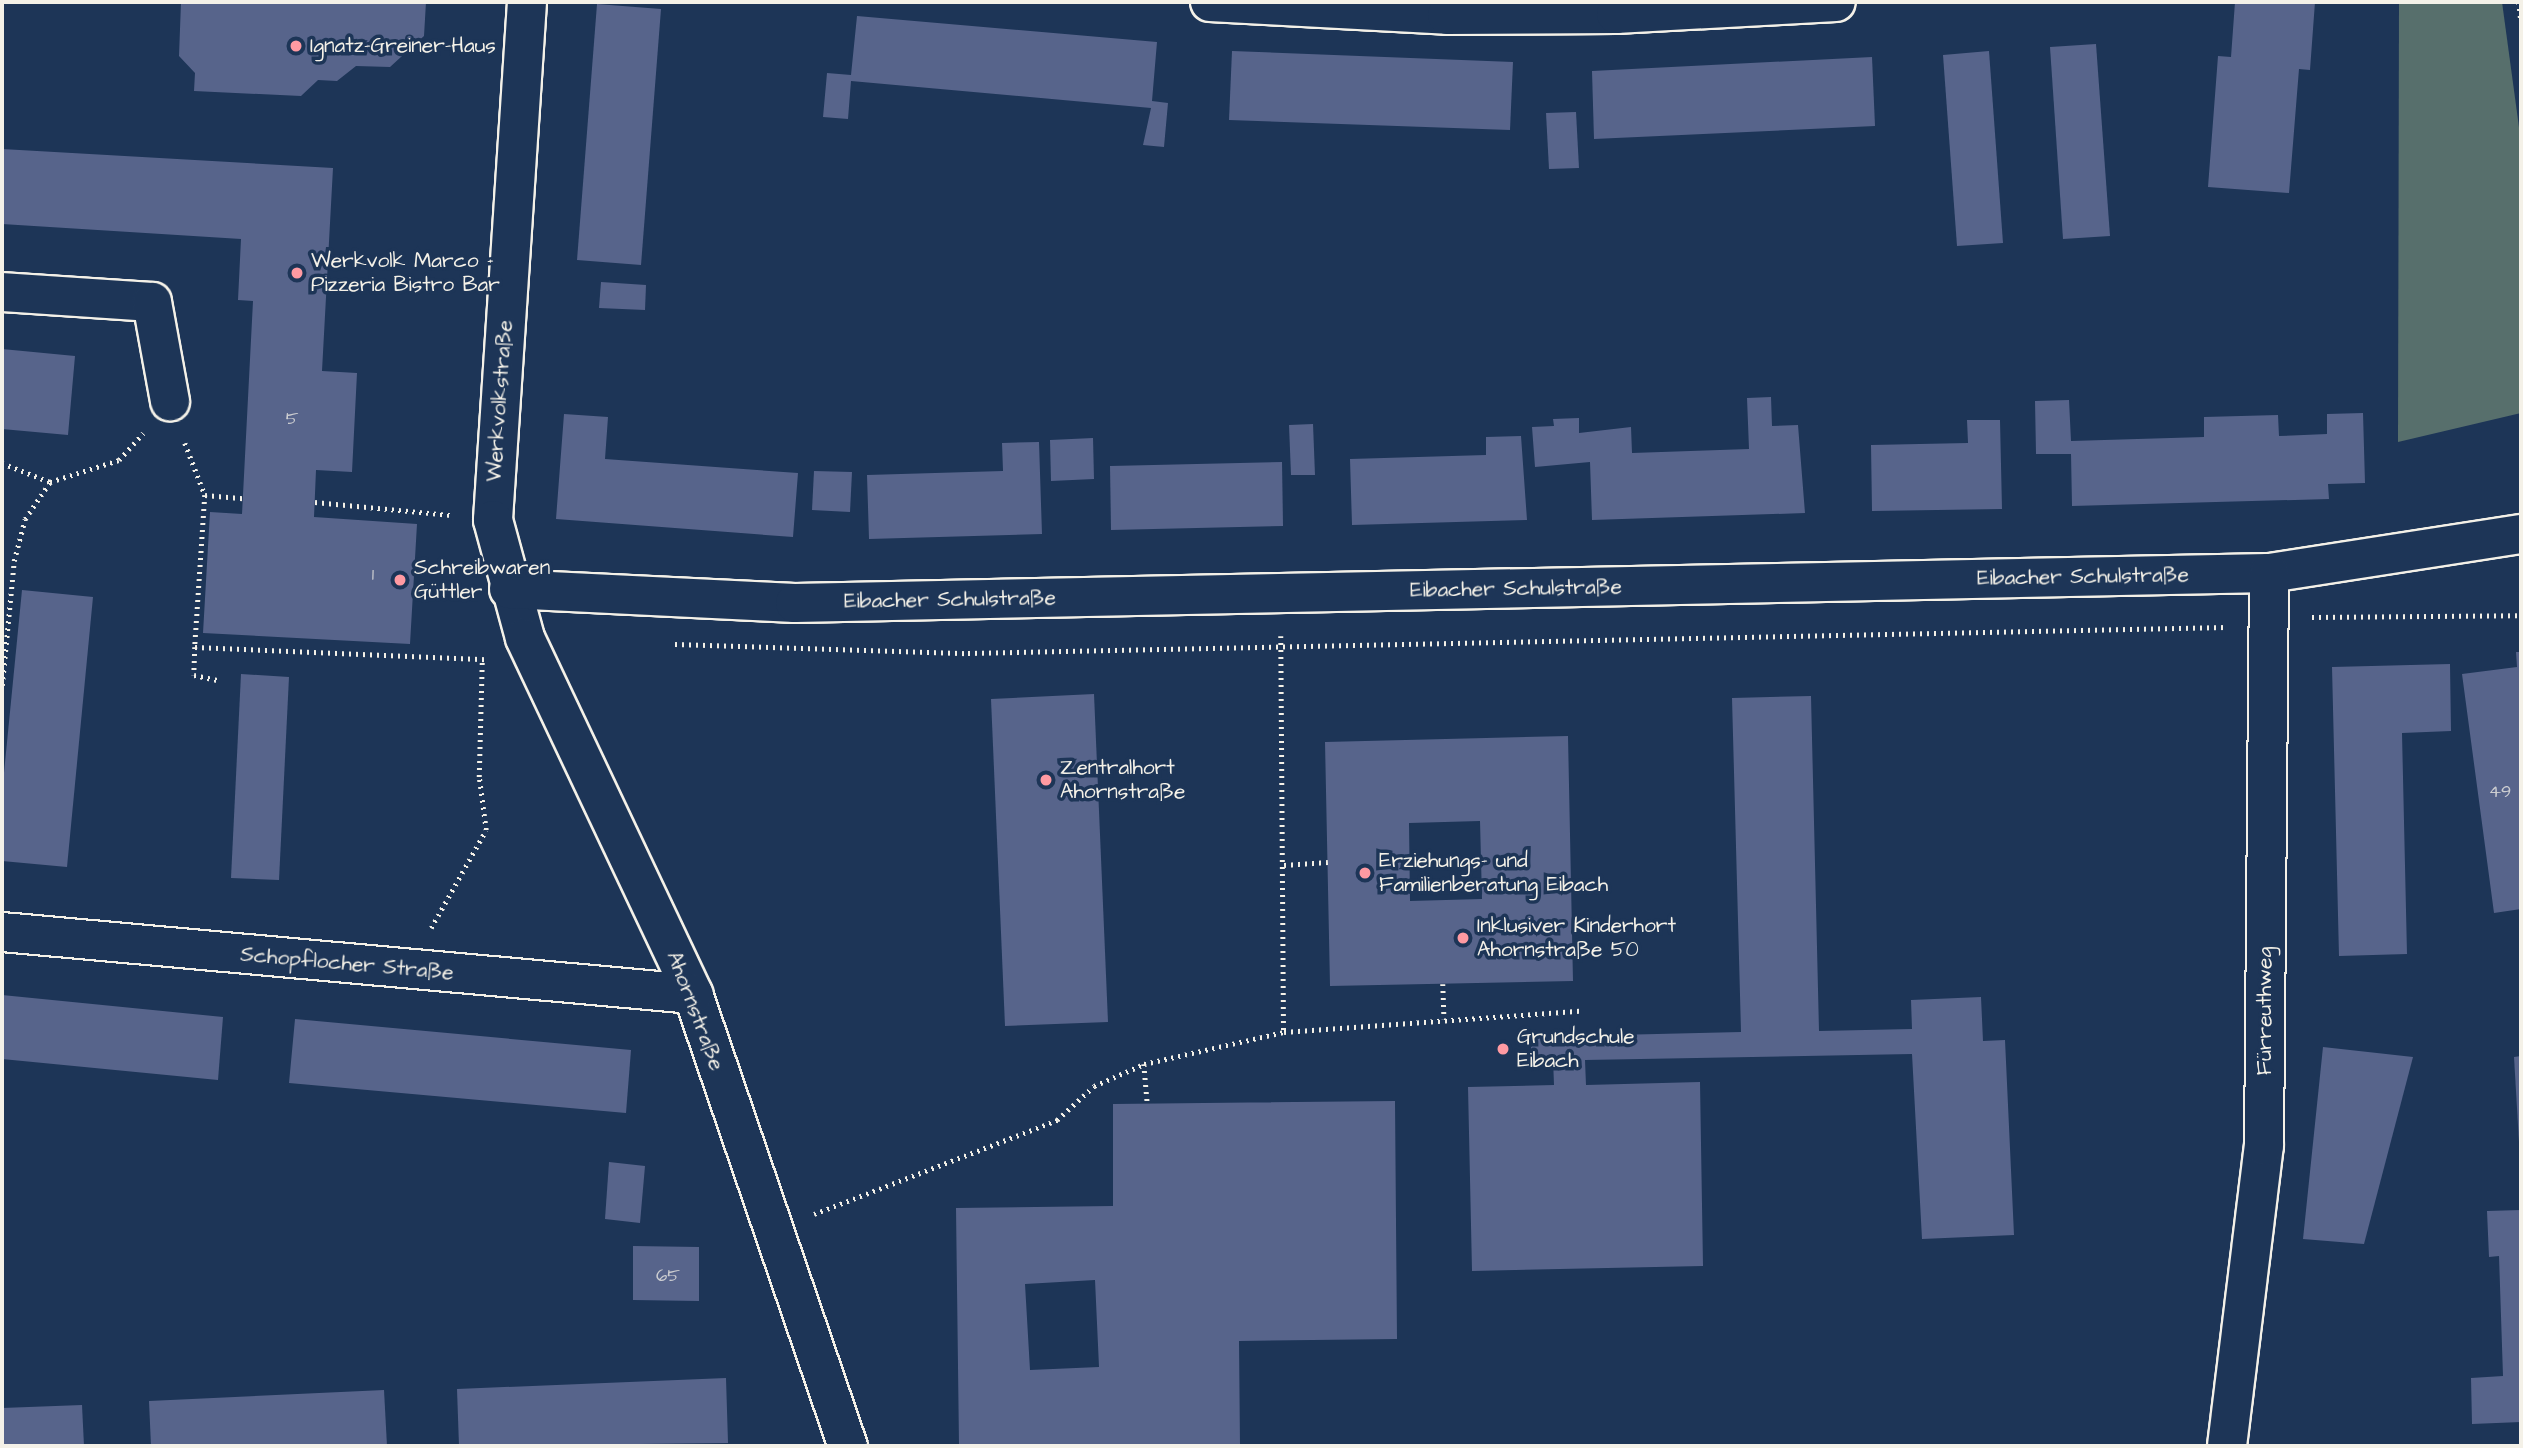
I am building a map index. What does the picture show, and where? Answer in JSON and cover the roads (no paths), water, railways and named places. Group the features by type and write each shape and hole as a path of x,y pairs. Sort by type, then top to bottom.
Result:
{"street":[{"name":"Werkvolkstraße","path":"509,589 493,520 527,2"},
{"path":"1210,2 1447,15 1616,15 1836,2"},
{"path":"2,292 152,302 170,401"},
{"name":"Eibacher Schulstraße","path":"509,589 795,603 2269,573 2521,534"},
{"name":"Fürreuthweg","path":"2227,1446 2264,1146 2269,573"},
{"name":"Ahornstraße","path":"509,589 525,638 693,994 848,1446"},
{"name":"Schopflocher Straße","path":"2,932 693,994"}],"place":[{"name":"Ignatz-Greiner-Haus","path":"296,46"},
{"name":"Werkvolk Marco - Pizzeria Bistro Bar","path":"297,273"},
{"name":"Schreibwaren Güttler","path":"400,580"},
{"name":"Zentralhort Ahornstraße","path":"1046,780"},
{"name":"Erziehungs- und Familienberatung Eibach","path":"1365,873"},
{"name":"Inklusiver Kinderhort Ahornstraße 50","path":"1463,938"},
{"name":"Grundschule Eibach","path":"1503,1049"}]}
